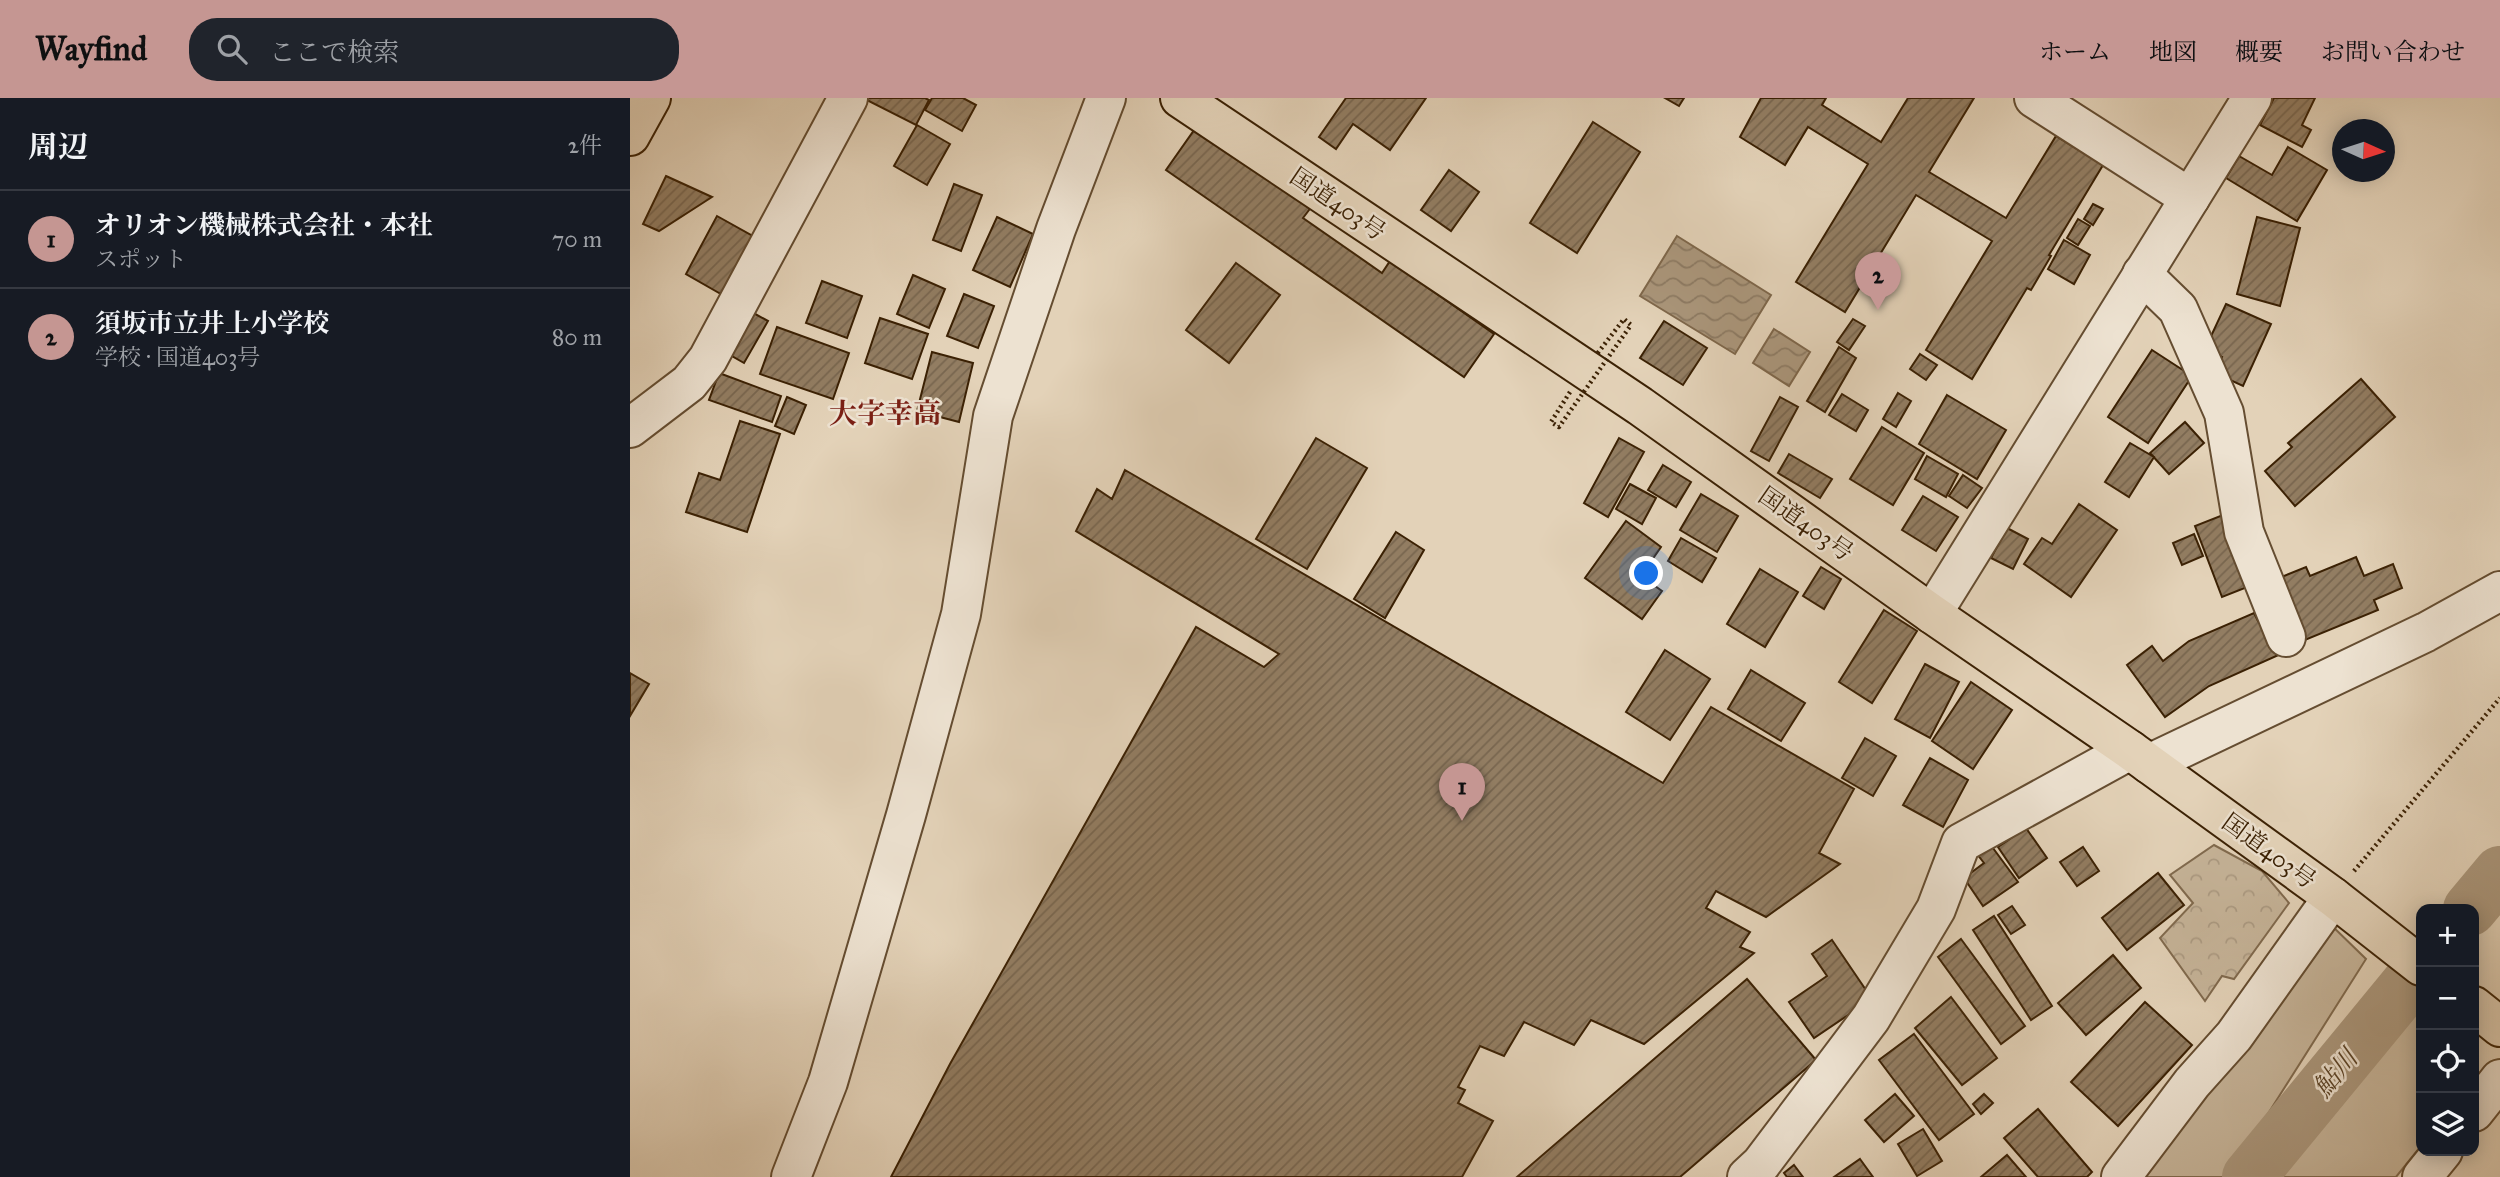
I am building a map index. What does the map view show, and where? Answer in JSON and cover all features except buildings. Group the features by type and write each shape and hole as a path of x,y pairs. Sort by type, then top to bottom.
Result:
{"main road":[{"path":"630,136 651,98"},
{"name":"国道403号","path":"1180,98 1640,406 1932,614 2344,893 2416,961"},
{"path":"2479,1010 2500,1027"}],"street":[{"path":"630,428 689,383 708,359 848,98"},
{"path":"791,1177 828,1082 961,614 993,416 1056,229 1106,98"},
{"path":"2034,98 2190,198"},
{"path":"1932,614 2252,98"},
{"path":"2143,274 2178,309 2224,413 2244,532 2286,637"},
{"path":"1747,1177 1761,1164 1871,1018 1936,909 1961,843 2140,757 2426,632 2500,591"},
{"path":"2121,1177 2192,1083 2234,1036 2344,893"},
{"path":"2479,1106 2500,1079"},
{"path":"2422,1177 2439,1156"}],"path":[{"path":"1570,392 1550,422 1559,427 1631,325 1624,319 1597,354"},
{"path":"2344,893 2500,698"}],"green space":[{"path":"2214,845 2262,871 2289,903 2234,979 2222,976 2205,1001 2160,938 2193,903 2170,875"},
{"path":"2327,921 2366,959 2228,1177 2136,1177"},
{"path":"2395,984 2416,1004 2416,1152 2396,1177 2260,1177"}],"water":[{"path":"1677,236 1771,295 1735,354 1640,296"},
{"path":"1774,329 1810,352 1789,386 1753,363"}],"waterway":[{"name":"鮎川","path":"2474,904 2500,873"},
{"name":"鮎川","path":"2249,1177 2416,974"}],"place":[{"name":"須坂市立井上小学校","path":"1878,310"},
{"name":"オリオン機械株式会社・本社","path":"1462,821"}],"district":[{"name":"大字幸高","path":"885,413"}]}
